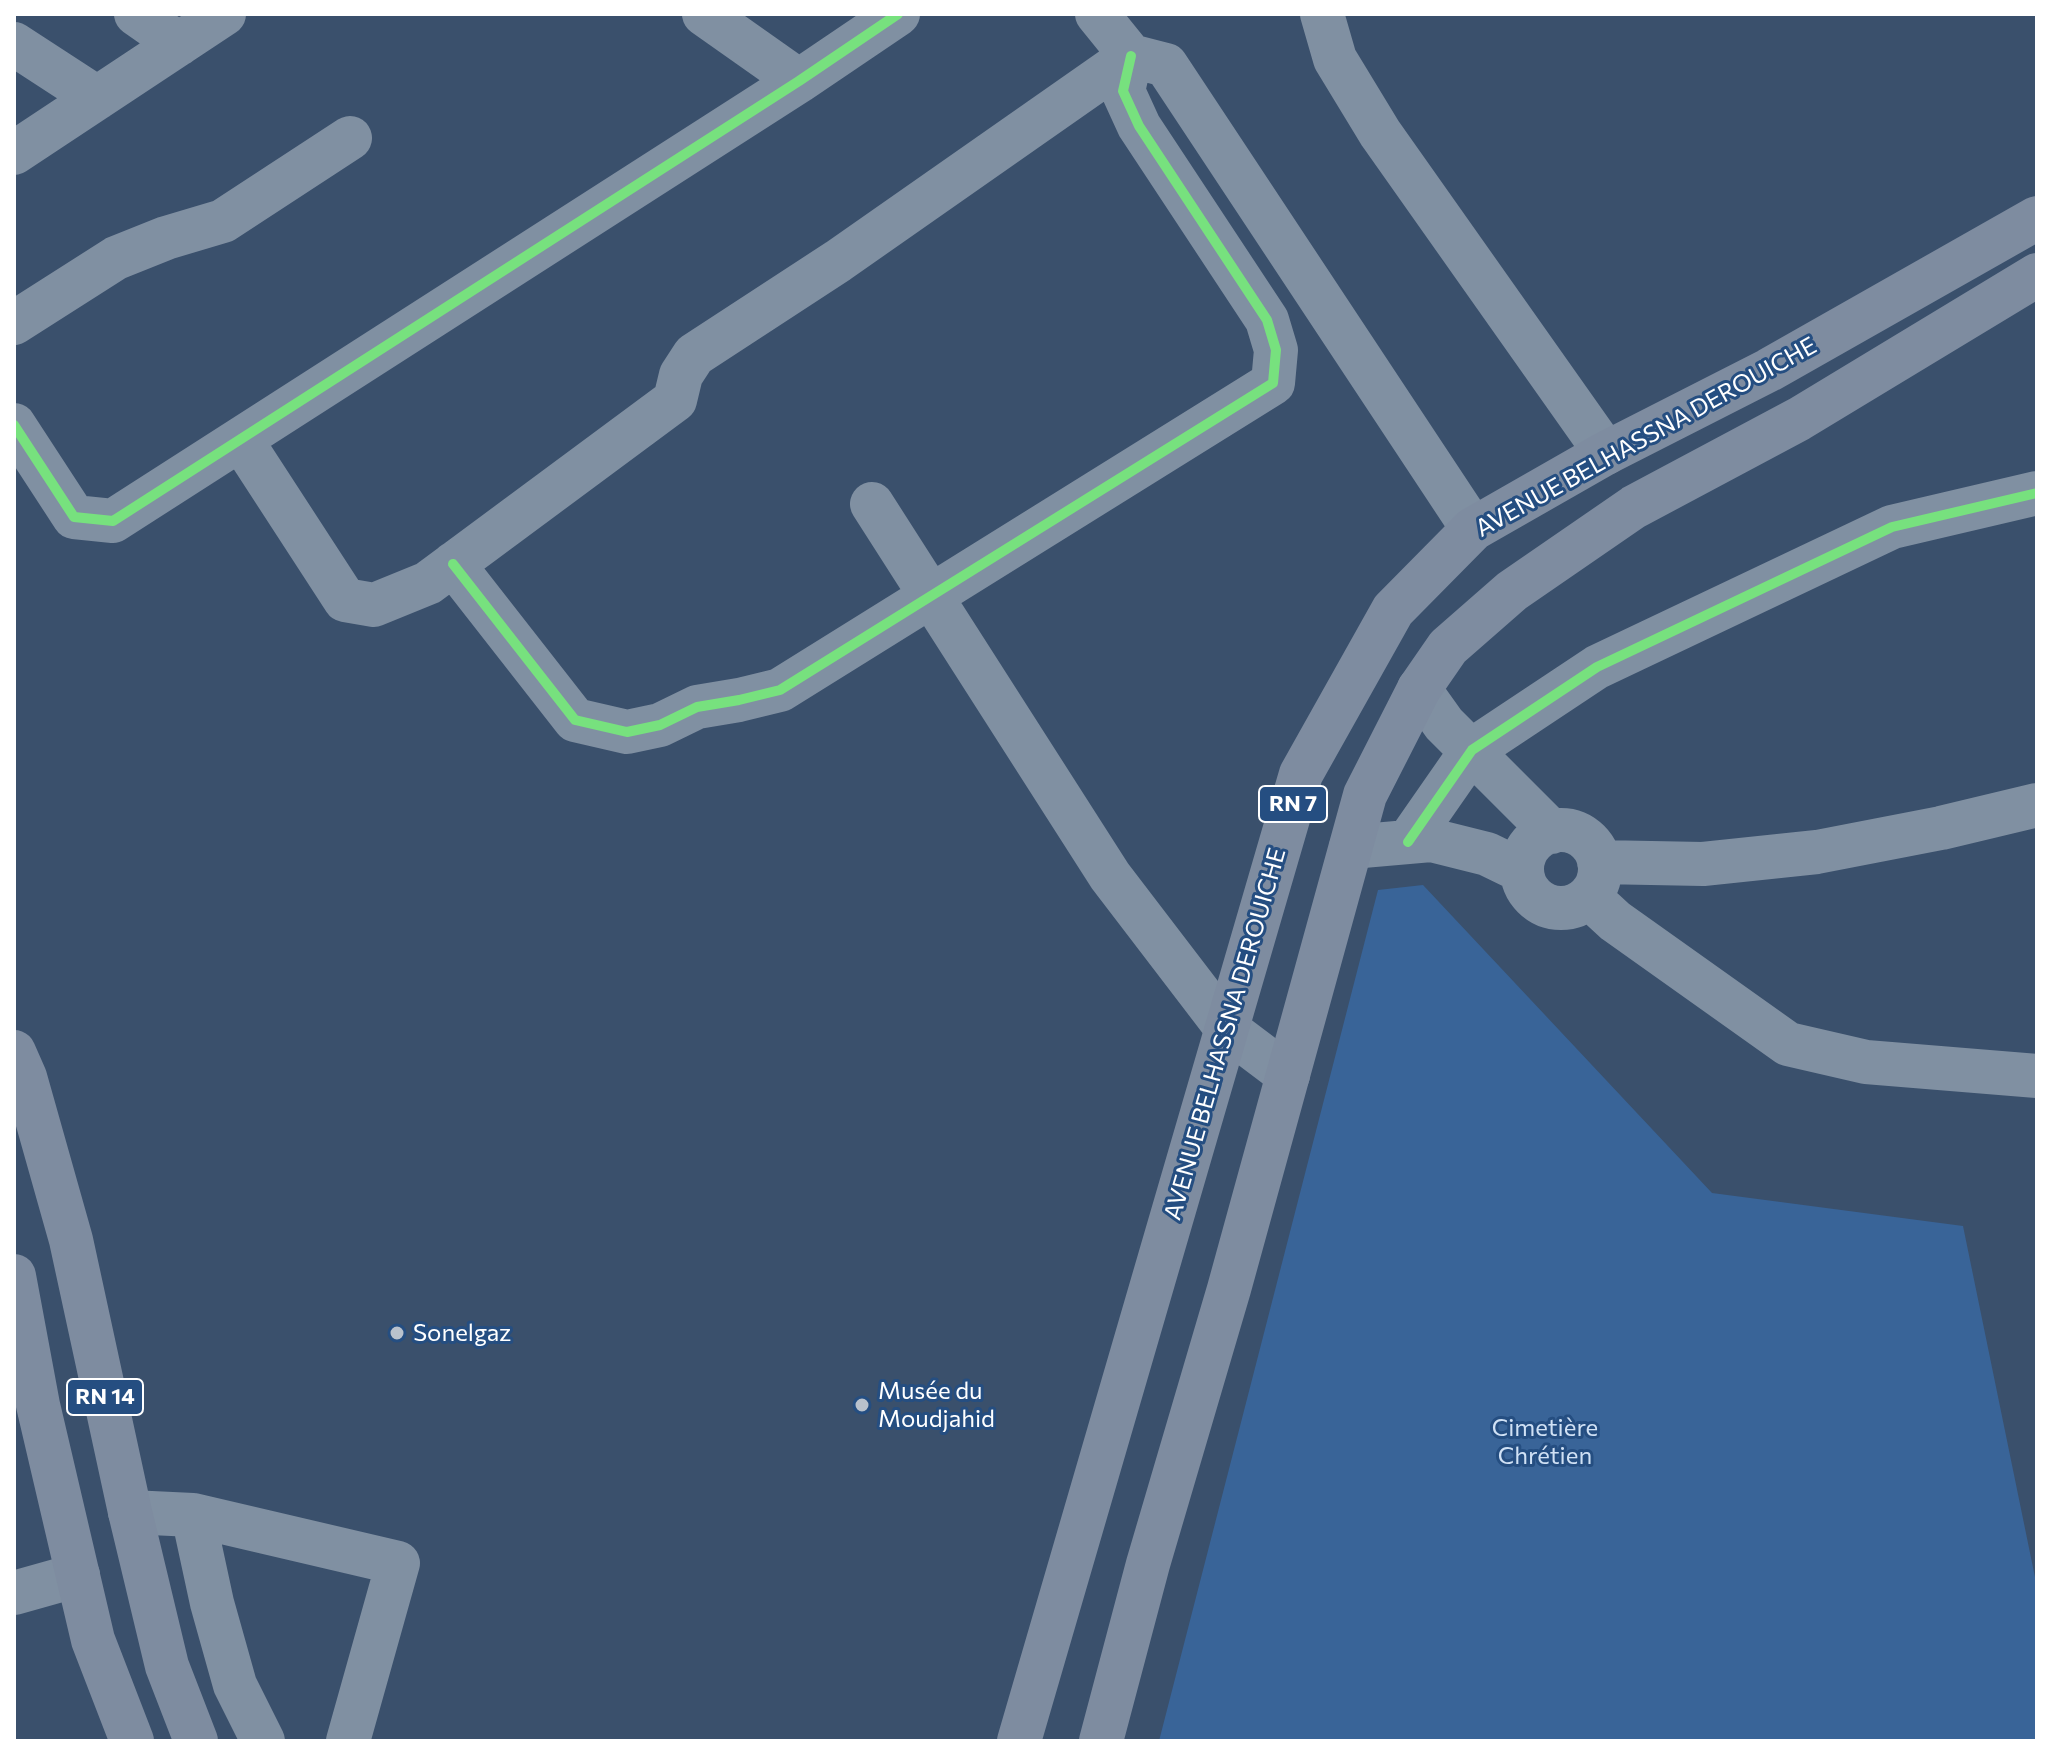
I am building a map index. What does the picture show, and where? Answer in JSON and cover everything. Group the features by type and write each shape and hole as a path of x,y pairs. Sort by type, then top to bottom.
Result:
{"main road":[{"name":"AVENUE BELHASSNA DEROUICHE","path":"1019,1741 1301,774 1393,610 1473,529 1606,453 1769,370 2037,218"},
{"name":"RN 7","path":"1101,1741 1365,795 1419,689 1448,647 1512,591 1634,507 1799,419 2037,275"},
{"name":"RN 14","path":"14,1052 25,1077 71,1240 167,1666 196,1741"},
{"name":"RN 14","path":"14,1276 38,1405 93,1640 132,1741"}],"street":[{"path":"136,14 179,44"},
{"path":"19,143 97,98 224,14"},
{"path":"704,14 799,81"},
{"path":"14,425 74,517 113,521 799,81 898,14"},
{"path":"1097,14 1131,56 1166,65 1473,529"},
{"path":"1322,14 1335,59 1380,133 1606,453"},
{"path":"14,44 97,98"},
{"path":"241,440 345,600 374,605 428,583 675,400 681,375 694,355 838,261 1131,56"},
{"path":"453,564 575,720 627,732 660,725 697,707 780,690 1273,383 1276,350 1267,320 1139,126 1123,91 1131,56"},
{"path":"14,323 116,258 166,238 223,221 350,138"},
{"path":"1408,842 1472,750 1597,667 1892,527 2037,493"},
{"path":"872,504 1110,876 1227,1029 1288,1075"},
{"path":"1419,689 1444,724 1552,832"},
{"path":"2037,805 1941,828 1817,852 1594,879 1567,908 1554,908 1532,895 1522,871 1529,846 1539,837 1552,832 1577,834 1588,841 1594,879 1615,921 1788,1044 1866,1062 2037,1076"},
{"path":"1351,847 1431,840 1487,854 1522,871"},
{"path":"130,1512 193,1515 398,1563 348,1741"},
{"path":"193,1515 212,1603 235,1685 263,1741"},
{"path":"14,1593 78,1575"}],"green space":[{"name":"Cimetière Chrétien","path":"1423,885 1712,1193 1963,1226 2037,1587 2037,1741 1159,1741 1378,890"}],"cycle path":[{"path":"14,425 74,517 113,521 799,81 898,14"},
{"path":"453,564 575,720 627,732 660,725 697,707 780,690 1273,383 1276,350 1267,320 1139,126 1123,91 1131,56"},
{"path":"1408,842 1472,750 1597,667 1892,527 2037,493"}],"place":[{"name":"Sonelgaz","path":"397,1333"},
{"name":"Musée du Moudjahid","path":"862,1405"}]}
